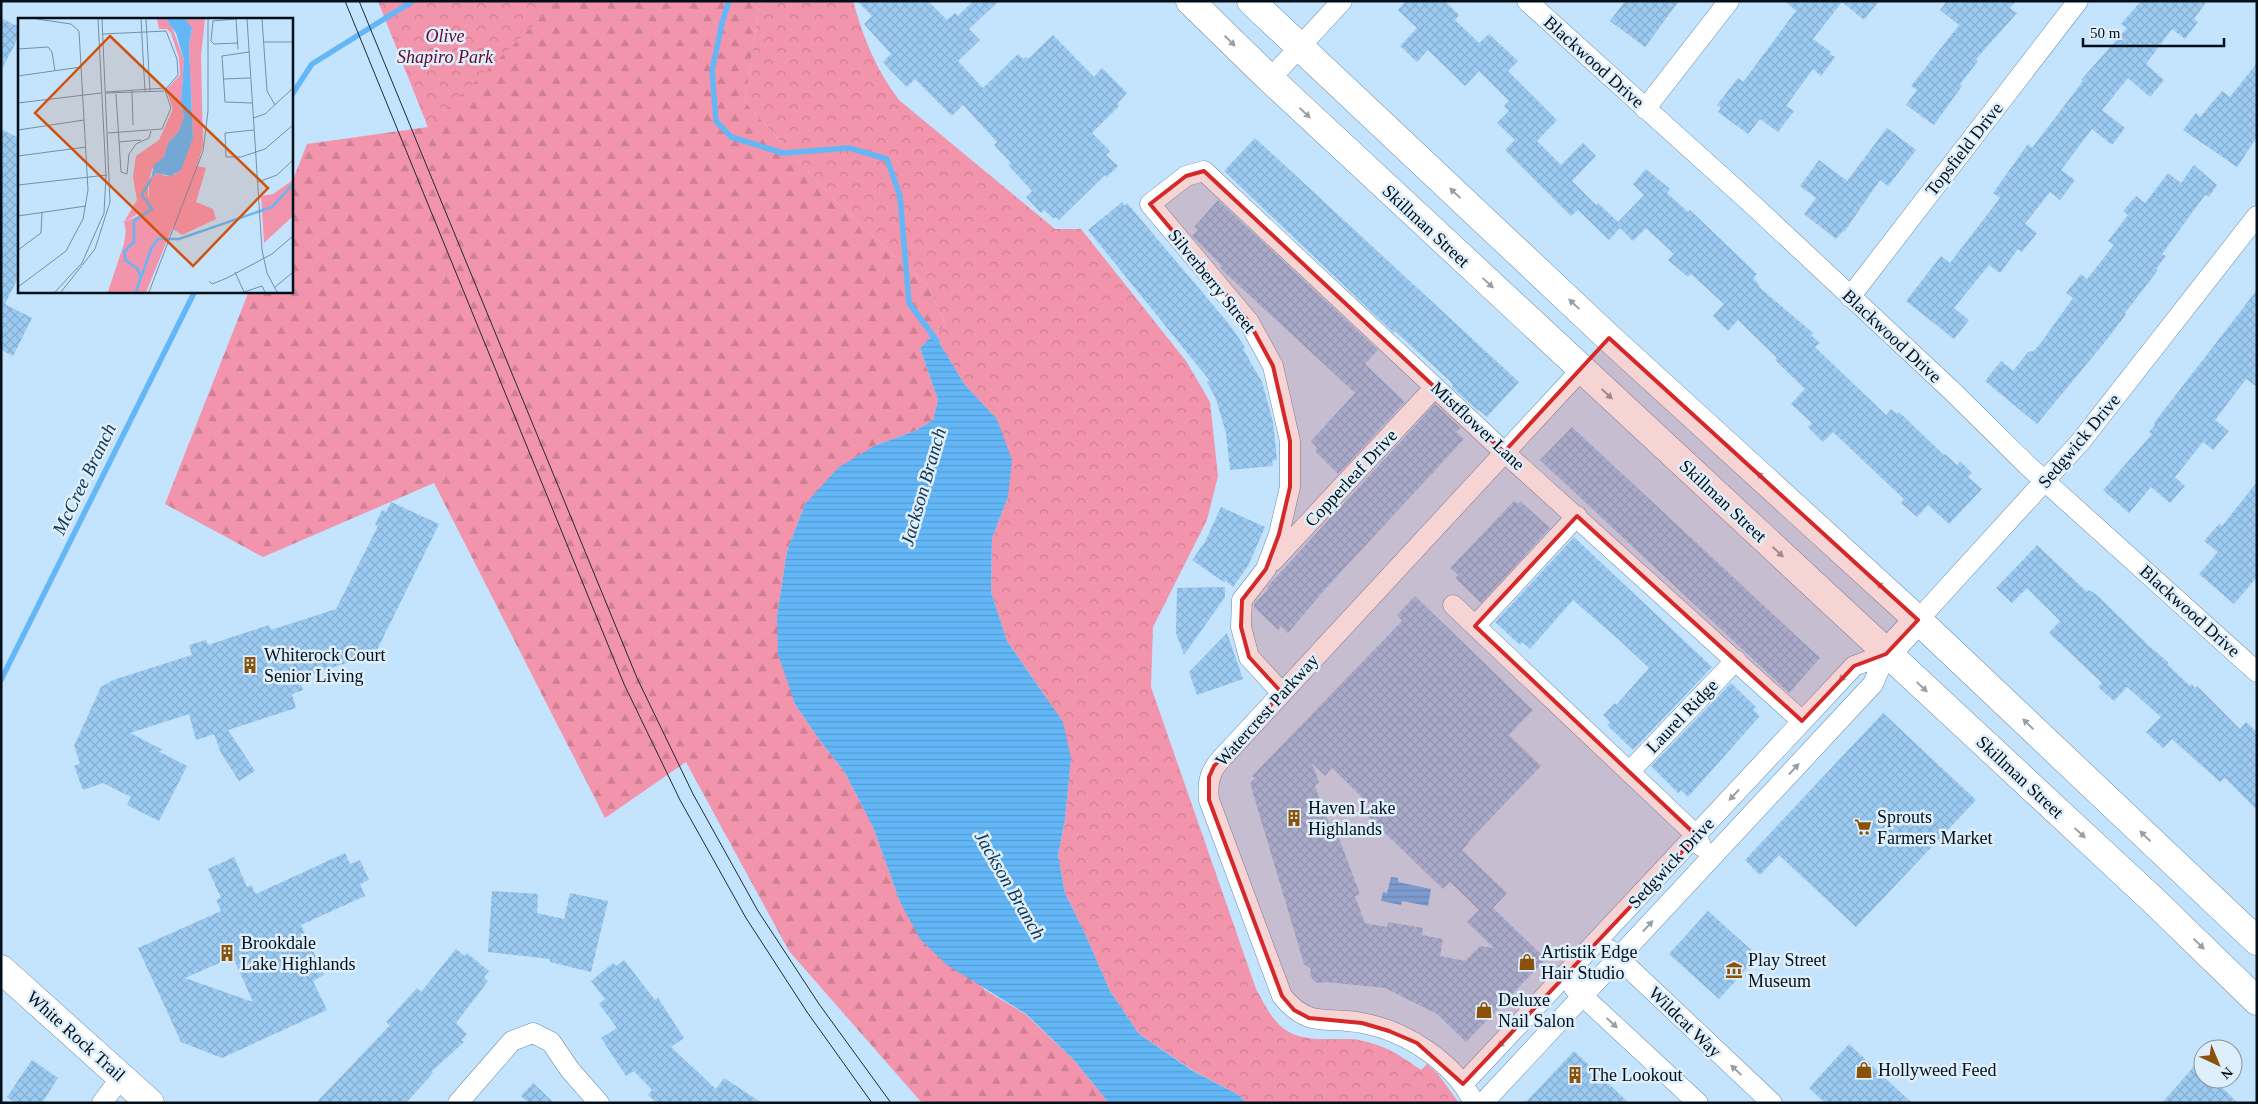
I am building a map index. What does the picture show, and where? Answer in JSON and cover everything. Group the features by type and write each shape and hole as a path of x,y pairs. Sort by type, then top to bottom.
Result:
{"main road":[{"name":"Skillman Street","path":"1190,1 1270,79 1581,370 2153,900 2257,1001"},
{"path":"1251,1 1609,338 1918,620 2257,941"},
{"path":"1581,370 1609,338"},
{"name":"Sedgwick Drive","path":"1886,654 1918,620"},
{"path":"2153,900 2181,870"},
{"name":"White Rock Trail","path":"1,969 150,1103"}],"street":[{"path":"1270,79 1342,1"},
{"name":"Blackwood Drive","path":"1527,1 1753,205 2046,481 2254,663"},
{"path":"1645,109 1729,1"},
{"name":"Topsfield Drive","path":"1850,297 2078,1"},
{"name":"Mistflower Lane","path":"1150,204 1186,176 1204,171 1504,452 1802,721"},
{"name":"Silverberry Street","path":"1150,204 1249,322 1273,366 1290,441 1290,488 1279,534 1266,569 1242,600 1241,627 1249,657 1282,693"},
{"name":"Sedgwick Drive","path":"1918,620 2046,481 2115,400 2257,216"},
{"name":"Watercrest Parkway","path":"1474,1103 1463,1084 1438,1059 1417,1043 1390,1031 1362,1023 1309,1018 1294,1010 1282,996 1209,800 1209,777 1214,766 1581,370"},
{"name":"Copperleaf Drive","path":"1266,569 1435,387"},
{"path":"1475,626 1577,516"},
{"path":"1453,604 1697,836 1708,862"},
{"name":"Sedgwick Drive","path":"1463,1084 1854,666 1886,654"},
{"name":"Sedgwick Drive","path":"1483,1103 1874,684 1886,654"},
{"name":"Laurel Ridge","path":"1629,772 1736,660"},
{"name":"Wildcat Way","path":"1599,940 1772,1103"},
{"path":"1564,977 1582,996 1698,1103"},
{"path":"458,1103 512,1041 533,1033 551,1042 570,1070 598,1103"},
{"path":"102,1103 122,1076"}],"highlighted area":[{"path":"1204,171 1504,452 1609,338 1918,620 1886,654 1854,666 1802,721 1577,516 1475,626 1697,836 1463,1084 1417,1043 1389,1031 1362,1023 1309,1018 1294,1010 1282,996 1209,800 1209,777 1214,766 1282,693 1249,657 1241,627 1242,600 1266,569 1279,534 1290,487 1290,441 1273,366 1249,322 1150,204 1186,176"}],"green space":[{"path":"378,1 760,1 745,102 835,201 929,287 946,326 934,334 920,348 938,400 933,420 915,431 876,445 805,504 787,551 777,616 795,704 844,771 873,827 900,902 985,990 1025,1014 1074,1060 1109,1103 922,1103 789,951 686,762 605,818 434,483 263,557 165,504 249,292 292,292 292,182 307,144 428,127"},
{"name":"Olive Shapiro Park","path":"378,1 559,1 428,127"},
{"path":"760,1 853,1 871,53 899,100 1055,229 1081,229 1186,361 1210,402 1218,476 1207,520 1153,627 1151,687 1256,989 1274,1019 1289,1032 1310,1038 1359,1040 1392,1051 1421,1070 1427,1064 1438,1074 1459,1103 1247,1103 1237,1094 1194,1071 1139,1034 1110,991 1065,893 1058,855 1065,820 1071,758 1044,694 1007,641 991,592 992,538 1008,497 997,419 965,385 934,334 946,326 929,287 835,201 745,102"}],"water":[{"path":"934,334 965,385 997,419 1012,460 1008,497 992,538 991,592 1007,641 1063,722 1071,758 1065,820 1058,855 1065,893 1110,991 1139,1034 1193,1071 1237,1094 1247,1103 1109,1103 1074,1060 1026,1014 947,965 920,939 900,902 873,827 844,771 795,704 778,654 777,616 787,551 805,504 839,467 876,445 915,431 933,420 938,400 920,348"},
{"path":"1391,877 1398,878 1398,882 1431,889 1428,906 1402,901 1401,905 1381,901 1383,892 1387,893"}],"building":[{"path":"857,1 928,1 947,20 955,13 958,16 973,1 999,1 969,29 980,40 958,61 983,88 1018,54 1023,59 1026,57 1028,59 1053,35 1094,77 1102,68 1127,93 1117,104 1119,106 1092,133 1110,151 1106,155 1118,166 1107,177 1105,175 1059,220 1056,217 1054,219 1044,210 1041,213 1026,197 1032,191 1008,165 1011,163 994,145 997,142 963,105 952,116 915,79 907,87 883,62 891,54 864,24 872,16"},
{"path":"1406,1 1445,1 1459,15 1455,20 1479,43 1489,34 1518,61 1508,71 1557,120 1537,141 1561,165 1583,143 1596,156 1572,181 1596,205 1598,203 1618,222 1644,195 1633,184 1646,169 1670,189 1667,193 1688,212 1690,210 1757,274 1753,278 1759,287 1813,333 1811,335 1820,343 1815,347 1886,415 1891,409 1897,414 1899,412 1944,455 1957,465 1960,461 1972,473 1968,477 1982,489 1949,524 1928,505 1917,517 1901,503 1904,499 1833,432 1823,442 1808,427 1812,423 1791,404 1805,389 1775,360 1777,358 1738,320 1728,331 1713,316 1724,304 1691,274 1688,277 1668,260 1674,254 1646,228 1633,241 1620,228 1609,240 1578,210 1571,216 1505,150 1515,140 1497,123 1509,111 1504,106 1509,101 1479,71 1465,86 1428,50 1417,62 1400,46 1417,28 1398,10"},
{"path":"1625,1 1679,1 1645,47 1610,21"},
{"path":"1785,1 1879,1 1864,20 1842,2 1813,39 1835,57 1821,76 1813,69 1786,106 1794,111 1778,132 1760,119 1748,134 1718,112 1721,108 1717,105 1738,78 1743,82 1796,11"},
{"path":"1947,1 2016,1 2010,8 2017,13 1976,59 1978,61 1960,84 1962,86 1934,125 1906,105 1917,90 1911,86 1959,25 1940,10"},
{"path":"2141,1 2207,1 2194,19 2198,22 2185,39 2172,29 2146,64 2164,80 2150,97 2128,78 2102,110 2125,128 2112,145 2092,129 2061,170 2075,180 2060,200 2050,192 2025,224 2037,233 2022,252 2018,249 2000,273 1989,265 1954,308 1969,320 1954,339 1906,301 1941,256 1950,263 2000,198 1993,193 2028,144 2032,148 2083,81 2081,80 2127,28 2121,24"},
{"path":"1,18 18,26 18,38 1,71"},
{"path":"2257,63 2257,137 2237,167 2183,130 2196,113 2200,117 2222,91 2230,97"},
{"path":"1887,128 1916,150 1888,186 1880,180 1844,232 1836,239 1804,214 1816,198 1800,186 1819,160 1847,181"},
{"path":"1,129 18,138 18,278 5,304 32,318 13,356 1,350"},
{"path":"1255,138 1519,382 1487,417 1452,387 1453,385 1450,381 1395,331 1394,333 1224,171"},
{"path":"2194,165 2217,185 2209,197 2205,195 2162,254 2166,256 2156,269 2158,270 2109,337 2037,424 1985,381 2001,361 2013,371 2028,352 2034,351 2040,344 2073,298 2066,293 2081,274 2087,279 2114,245 2108,241 2128,215 2123,211 2136,196 2145,203 2168,173 2181,183"},
{"path":"1218,200 1378,350 1365,364 1405,402 1338,474 1315,451 1317,448 1311,441 1355,393 1220,268 1222,266 1192,236 1198,230 1194,227"},
{"path":"1122,202 1125,206 1127,203 1229,324 1245,347 1243,349 1262,382 1273,422 1277,460 1272,461 1273,466 1230,470 1226,433 1216,399 1207,382 1210,381 1088,230"},
{"path":"2257,290 2257,387 2246,379 2215,420 2229,431 2213,450 2203,442 2175,477 2185,486 2170,503 2151,487 2129,513 2103,490 2152,434 2149,432 2155,425 2154,423"},
{"path":"1435,404 1461,428 1456,432 1464,439 1327,587 1288,633 1281,626 1278,630 1254,607 1254,604 1269,588 1267,587"},
{"path":"1572,427 1820,658 1789,693 1540,460"},
{"path":"2257,482 2257,577 2234,604 2199,574 2218,552 2204,541 2219,524 2222,526"},
{"path":"1514,501 1518,504 1520,501 1550,528 1481,603 1455,578 1458,575 1450,568"},
{"name":"Whiterock Court Senior Living","path":"391,502 439,524 375,654 308,675 309,677 300,680 303,690 292,694 296,708 228,730 255,771 239,781 221,753 214,734 196,740 189,714 130,733 163,750 158,751 187,766 159,821 127,805 131,797 103,783 83,790 74,766 80,763 74,746 101,687 113,680 192,655 189,645 206,640 208,645 269,625 271,630 336,609 378,526 375,525 382,510 386,512"},
{"path":"1221,507 1265,527 1248,566 1233,587 1192,560 1205,542"},
{"path":"1574,537 1712,667 1633,750 1607,725 1610,722 1603,715 1615,703 1616,705 1649,668 1617,638 1573,600 1530,649 1522,642 1520,645 1495,622"},
{"path":"2037,545 2087,592 2089,590 2097,595 2169,663 2167,664 2190,686 2192,684 2195,688 2197,686 2240,729 2246,722 2257,732 2257,810 2225,778 2220,782 2172,739 2163,748 2146,732 2161,717 2127,687 2114,701 2098,687 2102,683 2049,633 2060,621 2027,588 2012,603 1996,588"},
{"path":"1225,587 1225,597 1184,655 1176,633 1177,588"},
{"name":"Haven Lake Highlands","path":"1415,596 1533,710 1509,735 1541,766 1462,850 1507,893 1493,908 1546,959 1466,1042 1437,1014 1385,988 1326,982 1317,983 1313,980 1310,975 1311,969 1304,964 1250,783 1255,778 1252,776 1402,621 1397,615","holes":["1312,763 1325,776 1332,768 1372,807 1365,814 1443,889 1450,882 1479,910 1467,922 1494,948 1480,946 1465,961 1440,956 1443,939 1422,935 1423,928 1388,922 1387,927 1365,923 1355,896 1360,894 1333,822 1329,823 1315,786 1319,782"]},
{"path":"1227,633 1243,679 1197,695 1189,672"},
{"path":"1731,683 1756,707 1753,710 1760,716 1688,797 1681,790 1678,793 1651,766"},
{"name":"Sprouts Farmers Market","path":"1883,713 1976,800 1856,927 1779,855 1760,875 1745,860"},
{"name":"Brookdale Lake Highlands","path":"345,853 350,864 360,860 369,880 360,884 365,896 301,925 324,975 313,981 327,1010 222,1058 181,1042 138,948 221,911 216,900 221,898 208,869 234,857 247,887 251,885 256,894","holes":["233,957 253,1002 185,978"]},
{"path":"492,891 538,894 537,913 564,919 570,893 608,901 591,972 550,962 550,959 488,952"},
{"path":"1708,911 1758,956 1719,999 1669,954"},
{"path":"456,949 465,956 467,953 489,971 484,977 488,981 456,1023 467,1034 461,1040 464,1042 431,1072 433,1073 406,1103 316,1103 390,1025 386,1022 417,988 421,992"},
{"path":"624,960 655,1000 658,998 684,1038 671,1047 716,1089 724,1078 762,1103 657,1103 648,1095 652,1090 634,1071 626,1076 601,1038 617,1028 599,1004 605,999 591,981 613,963 616,966"},
{"path":"1849,1044 1912,1103 1825,1103 1809,1088"},
{"name":"The Lookout","path":"1574,1051 1629,1103 1525,1103"},
{"path":"32,1060 58,1078 42,1103 15,1103 7,1097"},
{"path":"2193,1067 2193,1089 2223,1089 2238,1103 2162,1103"},
{"path":"533,1083 554,1103 529,1103 521,1096"}],"waterway":[{"name":"McCree Branch","path":"292,94 312,64 413,1"},
{"name":"Jackson Branch","path":"729,1 722,23 712,71 716,121 731,137 783,153 849,148 887,159 900,196 909,303 937,341"},
{"name":"McCree Branch","path":"1,680 195,292"}],"tram line":[{"path":"345,1 624,684 680,800 746,918 807,1012 872,1103"},
{"path":"359,1 637,678 693,794 758,911 819,1004 891,1103"}],"place":[{"name":"Whiterock Court Senior Living","path":"250,665"},
{"name":"Haven Lake Highlands","path":"1294,818"},
{"name":"Sprouts Farmers Market","path":"1863,827"},
{"name":"Brookdale Lake Highlands","path":"227,953"},
{"name":"Artistik Edge Hair Studio","path":"1527,962"},
{"name":"Play Street Museum","path":"1734,970"},
{"name":"Deluxe Nail Salon","path":"1484,1010"},
{"name":"Hollyweed Feed","path":"1864,1070"},
{"name":"The Lookout","path":"1575,1075"}]}
